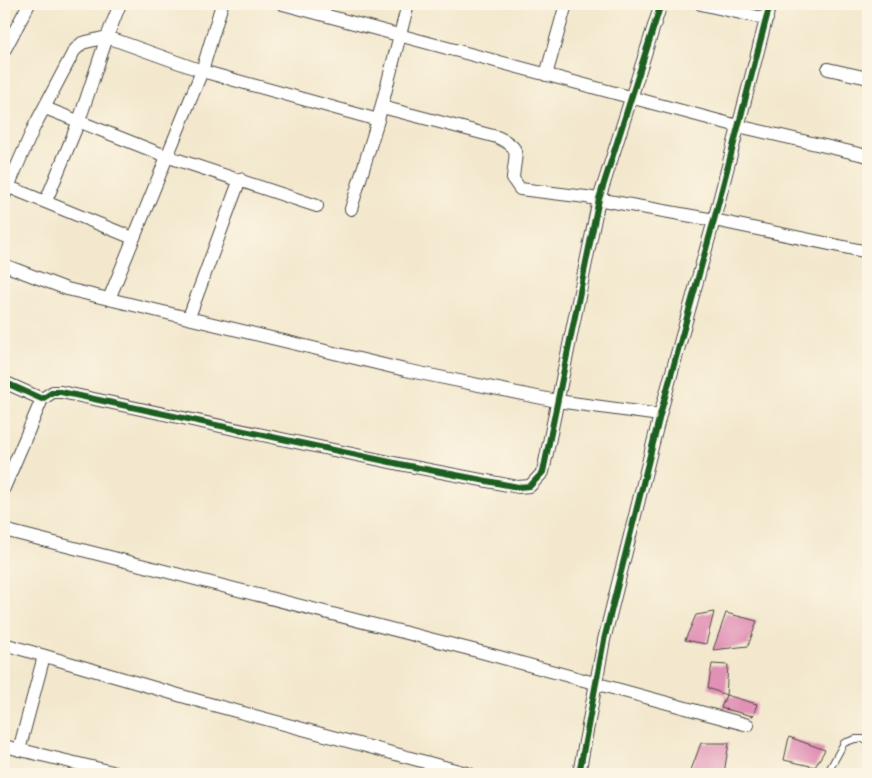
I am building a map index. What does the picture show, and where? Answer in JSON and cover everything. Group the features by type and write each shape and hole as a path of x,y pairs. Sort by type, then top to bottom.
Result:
{"street":[{"path":"4,50 29,4"},
{"path":"46,201 79,120 120,4"},
{"path":"109,299 202,71 222,4"},
{"path":"283,4 738,126 868,156"},
{"path":"351,209 382,107 408,4"},
{"path":"546,75 566,4"},
{"path":"4,488 42,399 53,392 61,392 394,463 518,487 530,486 543,472 599,199 661,4"},
{"path":"701,4 766,19"},
{"path":"579,774 604,640 660,415 714,220 770,4"},
{"path":"133,238 46,201 5,189 34,127 78,45 86,41 107,38 202,71 378,120"},
{"path":"828,69 868,78"},
{"path":"382,107 497,137 507,142 515,149 517,155 514,179 520,189 599,199 714,220 868,252"},
{"path":"45,108 166,156 317,206"},
{"path":"189,317 240,179"},
{"path":"4,265 67,289 405,370 557,401 660,415"},
{"path":"4,382 42,399"},
{"path":"4,530 481,652 748,725"},
{"path":"4,644 470,774"},
{"path":"19,750 44,656"},
{"path":"4,746 70,768 121,774"}],"lane":[{"path":"828,772 844,743 855,739 868,739"}],"building":[{"path":"714,612 706,644 685,640 696,615"},
{"path":"726,613 757,621 748,646 713,650"},
{"path":"712,664 728,665 726,695 708,688"},
{"path":"726,695 757,704 753,716 721,708"},
{"path":"789,737 825,750 815,767 784,760"},
{"path":"701,743 729,743 724,773 691,770"}],"cycle path":[{"path":"4,382 42,399 53,392 61,392 404,465 518,487 530,486 543,472 599,199 661,4"},
{"path":"579,774 604,640 660,415 714,220 770,4"}]}
